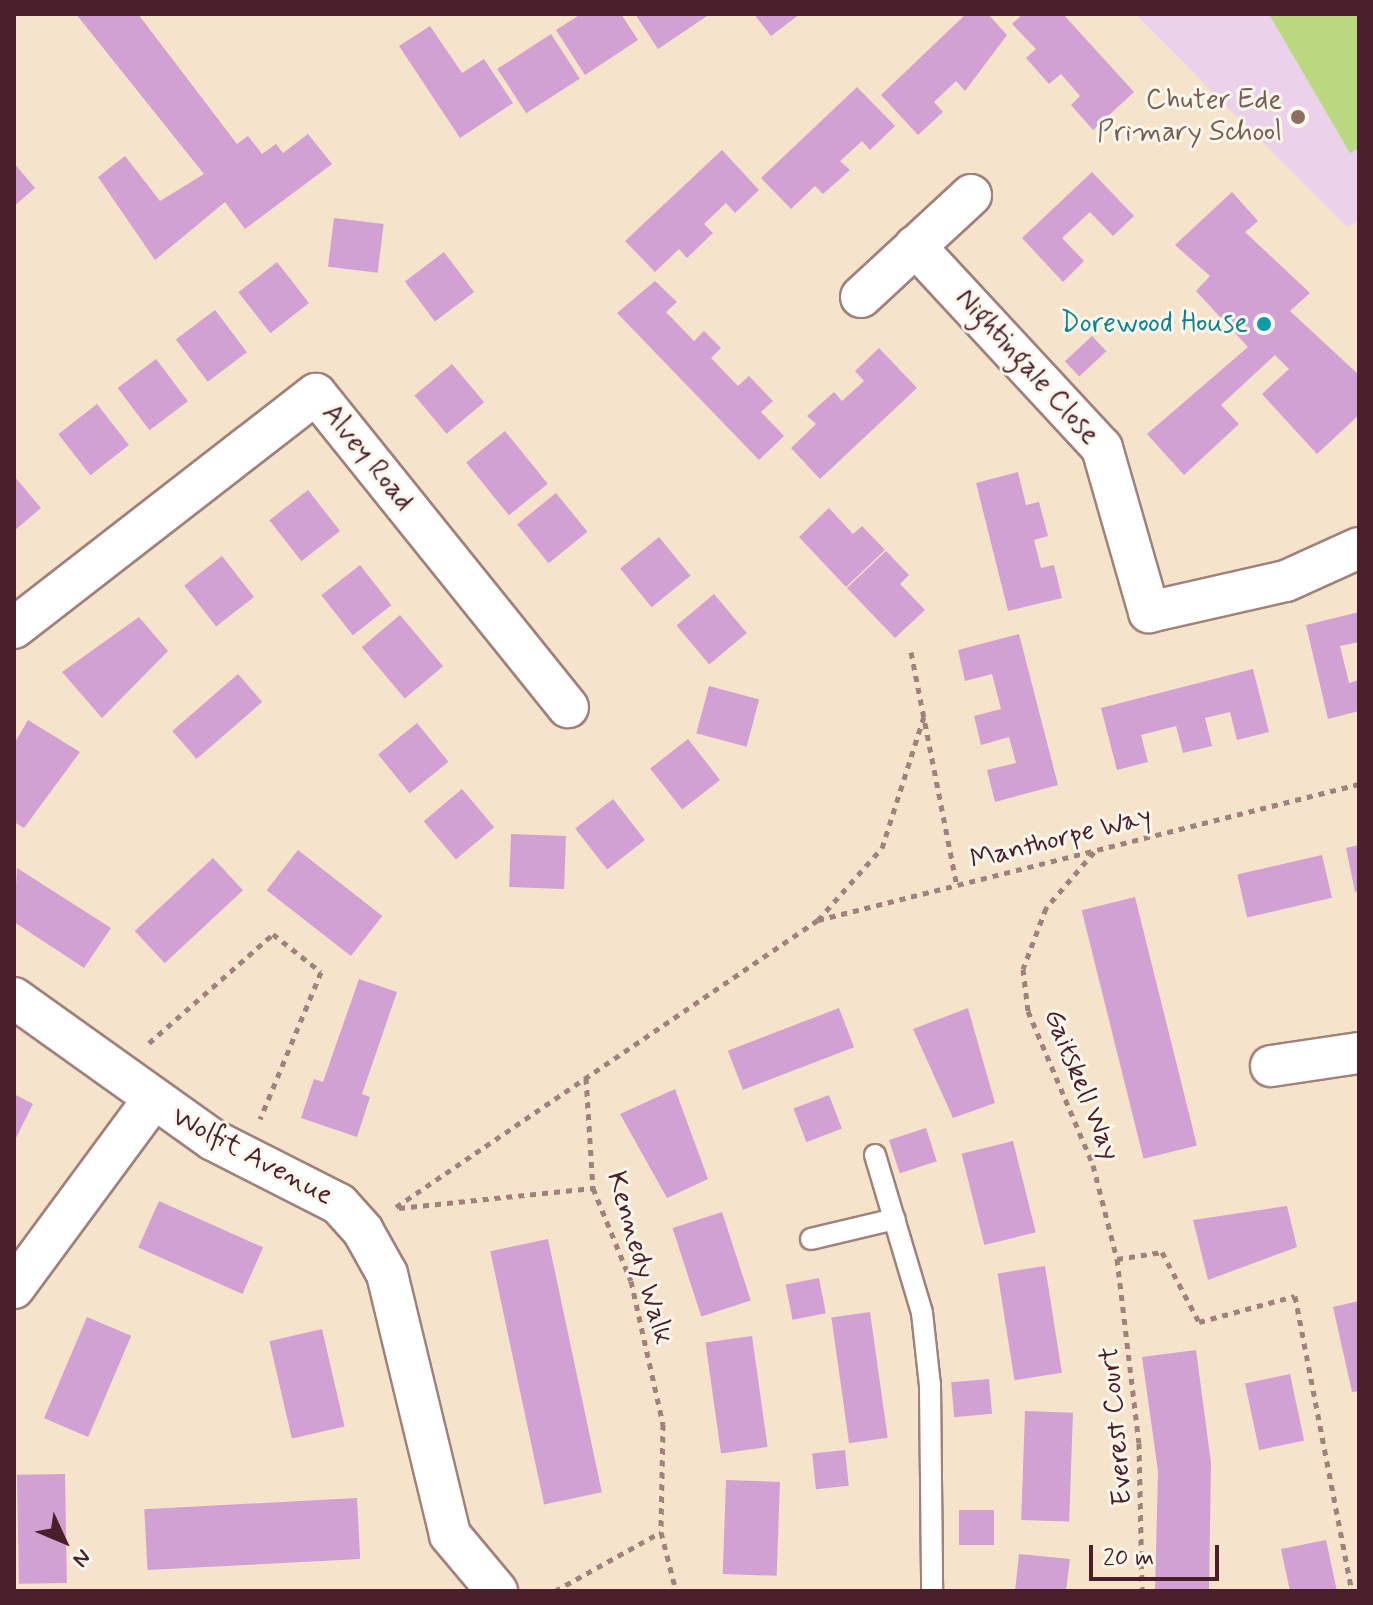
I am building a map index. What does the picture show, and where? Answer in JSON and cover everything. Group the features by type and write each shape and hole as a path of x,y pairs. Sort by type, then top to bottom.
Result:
{"street":[{"path":"861,297 971,195"},
{"name":"Nightingale Close","path":"915,246 1102,448 1149,612 1286,581 1359,548"},
{"name":"Alvey Road","path":"14,628 316,394 568,707"},
{"name":"Wolfit Avenue","path":"14,998 152,1101 244,1157 304,1181 378,1220 387,1274 450,1535 497,1591"},
{"path":"1271,1066 1359,1053"},
{"path":"14,1288 152,1101"}],"lane":[{"path":"875,1155 922,1313 930,1385 932,1591"},
{"path":"811,1239 895,1219"}],"path":[{"name":"Manthorpe Way","path":"911,652 957,886 1359,784"},
{"path":"378,1220 818,920 882,848 924,715"},
{"name":"Gaitskell Way","path":"1096,850 1046,908 1023,969 1028,1011 1093,1165 1117,1259"},
{"path":"818,920 957,886"},
{"path":"115,1074 273,934 321,972 244,1157"},
{"name":"Kennedy Walk","path":"586,1078 593,1188 631,1281 663,1424 661,1532 676,1591"},
{"path":"378,1220 593,1188"},
{"path":"1117,1259 1162,1252 1199,1322 1295,1296 1352,1591"},
{"name":"Everest Court","path":"1117,1259 1139,1443 1142,1591"},
{"path":"555,1591 661,1532"}],"shaded area":[{"name":"Chuter Ede Primary School","path":"1135,14 1359,14 1359,220 1347,227"}],"green space":[{"path":"1269,14 1359,14 1359,148 1350,153"}],"building":[{"path":"76,14 138,14 237,144 248,136 262,154 276,144 283,153 308,134 332,164 245,229 225,202 155,260 98,177 125,156 160,201 204,174"},
{"path":"581,14 621,14 638,40 585,75 556,30"},
{"path":"635,14 710,14 658,49"},
{"path":"754,14 800,14 771,36"},
{"path":"966,14 988,14 1007,35 965,91 956,81 934,102 943,112 918,135 881,95"},
{"path":"1023,14 1063,14 1134,92 1093,130 1071,105 1080,96 1061,74 1049,84 1026,58 1036,49 1012,24"},
{"path":"430,26 462,73 484,59 513,103 460,138 399,46"},
{"path":"551,34 580,78 526,113 497,69"},
{"path":"857,87 895,126 870,150 862,141 840,161 850,170 823,194 815,186 791,209 761,178"},
{"path":"722,150 759,190 735,213 726,203 704,224 713,233 687,258 679,249 655,272 625,241"},
{"path":"14,163 35,188 14,206"},
{"path":"1092,172 1134,216 1113,236 1090,212 1062,238 1084,261 1063,282 1022,238"},
{"name":"Dorewood House","path":"1232,192 1258,221 1245,232 1310,293 1290,311 1359,375 1359,415 1317,454 1262,394 1289,369 1275,355 1221,405 1239,424 1184,475 1147,434 1248,347 1196,291 1210,276 1175,245"},
{"path":"334,218 384,224 378,273 328,267"},
{"path":"444,252 474,292 435,321 405,281"},
{"path":"277,262 309,303 270,333 238,292"},
{"path":"655,281 677,302 666,312 694,341 704,331 721,348 711,358 738,386 749,376 773,401 761,412 784,436 759,460 617,313"},
{"path":"215,310 247,352 208,382 176,339"},
{"path":"1092,336 1106,351 1079,377 1065,361"},
{"path":"879,348 917,388 820,479 791,448 816,424 807,416 834,392 842,401 864,381 855,371"},
{"path":"156,359 188,401 150,430 118,388"},
{"path":"452,364 484,402 447,434 414,395"},
{"path":"97,404 129,445 90,475 58,434"},
{"path":"505,431 548,484 509,515 466,462"},
{"path":"1018,472 1026,505 1039,502 1048,536 1034,540 1041,568 1054,565 1062,598 1008,611 976,483"},
{"path":"14,476 41,508 14,531"},
{"path":"308,490 340,531 301,561 269,520"},
{"path":"556,493 587,532 549,563 517,524"},
{"path":"829,508 853,534 862,526 885,550 846,587 799,537"},
{"path":"659,537 690,576 652,607 620,568"},
{"path":"886,551 909,575 900,584 925,610 895,638 847,588"},
{"path":"222,556 254,597 216,627 184,586"},
{"path":"360,565 391,605 353,635 321,595"},
{"path":"714,594 747,633 709,665 676,625"},
{"path":"1359,612 1359,642 1340,646 1349,683 1359,680 1359,711 1328,719 1306,625"},
{"path":"400,615 443,666 405,698 362,647"},
{"path":"139,617 168,651 102,718 62,672"},
{"path":"1019,634 1058,785 995,802 987,770 1016,763 1009,737 981,745 974,716 1001,709 992,674 965,681 958,650"},
{"path":"1253,669 1269,732 1237,740 1230,712 1205,718 1212,746 1183,753 1176,726 1141,735 1148,762 1117,770 1101,708"},
{"path":"238,674 262,702 197,759 172,731"},
{"path":"709,686 759,699 747,747 696,733"},
{"path":"28,720 80,752 24,828 14,822 14,744"},
{"path":"417,723 448,762 410,793 378,754"},
{"path":"688,739 720,780 682,810 650,769"},
{"path":"462,789 494,827 456,859 424,821"},
{"path":"613,799 645,840 607,870 575,829"},
{"path":"511,834 566,836 564,889 509,887"},
{"path":"1359,845 1359,891 1355,892 1346,848"},
{"path":"298,850 382,916 351,956 267,890"},
{"path":"1322,855 1332,898 1247,917 1237,875"},
{"path":"213,858 243,890 165,963 135,931"},
{"path":"17,868 111,928 84,968 14,922"},
{"path":"1135,897 1197,1145 1144,1159 1082,910"},
{"path":"359,979 397,992 362,1094 370,1097 357,1137 301,1118 314,1079 323,1082"},
{"path":"839,1008 854,1047 743,1090 728,1051"},
{"path":"968,1008 995,1103 953,1118 913,1029"},
{"path":"675,1089 708,1179 667,1198 620,1114"},
{"path":"14,1094 33,1104 14,1142"},
{"path":"829,1095 842,1129 806,1142 794,1109"},
{"path":"926,1128 937,1161 900,1173 889,1140"},
{"path":"1013,1141 1036,1232 984,1245 962,1154"},
{"path":"159,1201 263,1247 242,1294 138,1248"},
{"path":"1287,1206 1297,1247 1208,1280 1193,1220"},
{"path":"722,1212 751,1300 701,1317 673,1228"},
{"path":"548,1239 602,1492 544,1505 490,1251"},
{"path":"1045,1266 1062,1373 1014,1380 998,1274"},
{"path":"819,1278 826,1313 792,1320 786,1284"},
{"path":"1359,1301 1359,1391 1352,1392 1333,1307"},
{"path":"870,1312 888,1438 849,1443 831,1317"},
{"path":"87,1317 131,1336 88,1437 44,1418"},
{"path":"322,1329 344,1426 292,1439 269,1341"},
{"path":"752,1336 768,1447 721,1453 705,1343"},
{"path":"1196,1350 1211,1463 1209,1591 1155,1591 1158,1471 1142,1357"},
{"path":"1290,1374 1304,1441 1259,1450 1245,1384"},
{"path":"989,1379 992,1414 954,1417 951,1382"},
{"path":"1025,1411 1073,1413 1069,1522 1021,1520"},
{"path":"845,1450 849,1486 816,1489 812,1453"},
{"path":"65,1474 67,1583 19,1584 17,1475"},
{"path":"726,1480 780,1482 777,1576 723,1574"},
{"path":"357,1498 360,1559 147,1570 144,1509"},
{"path":"959,1510 994,1510 994,1545 959,1545"},
{"path":"1326,1540 1337,1591 1290,1591 1281,1549"},
{"path":"1019,1554 1070,1559 1066,1591 1015,1591"}],"place":[{"name":"Chuter Ede Primary School","path":"1298,117"},
{"name":"Dorewood House","path":"1264,324"}]}
